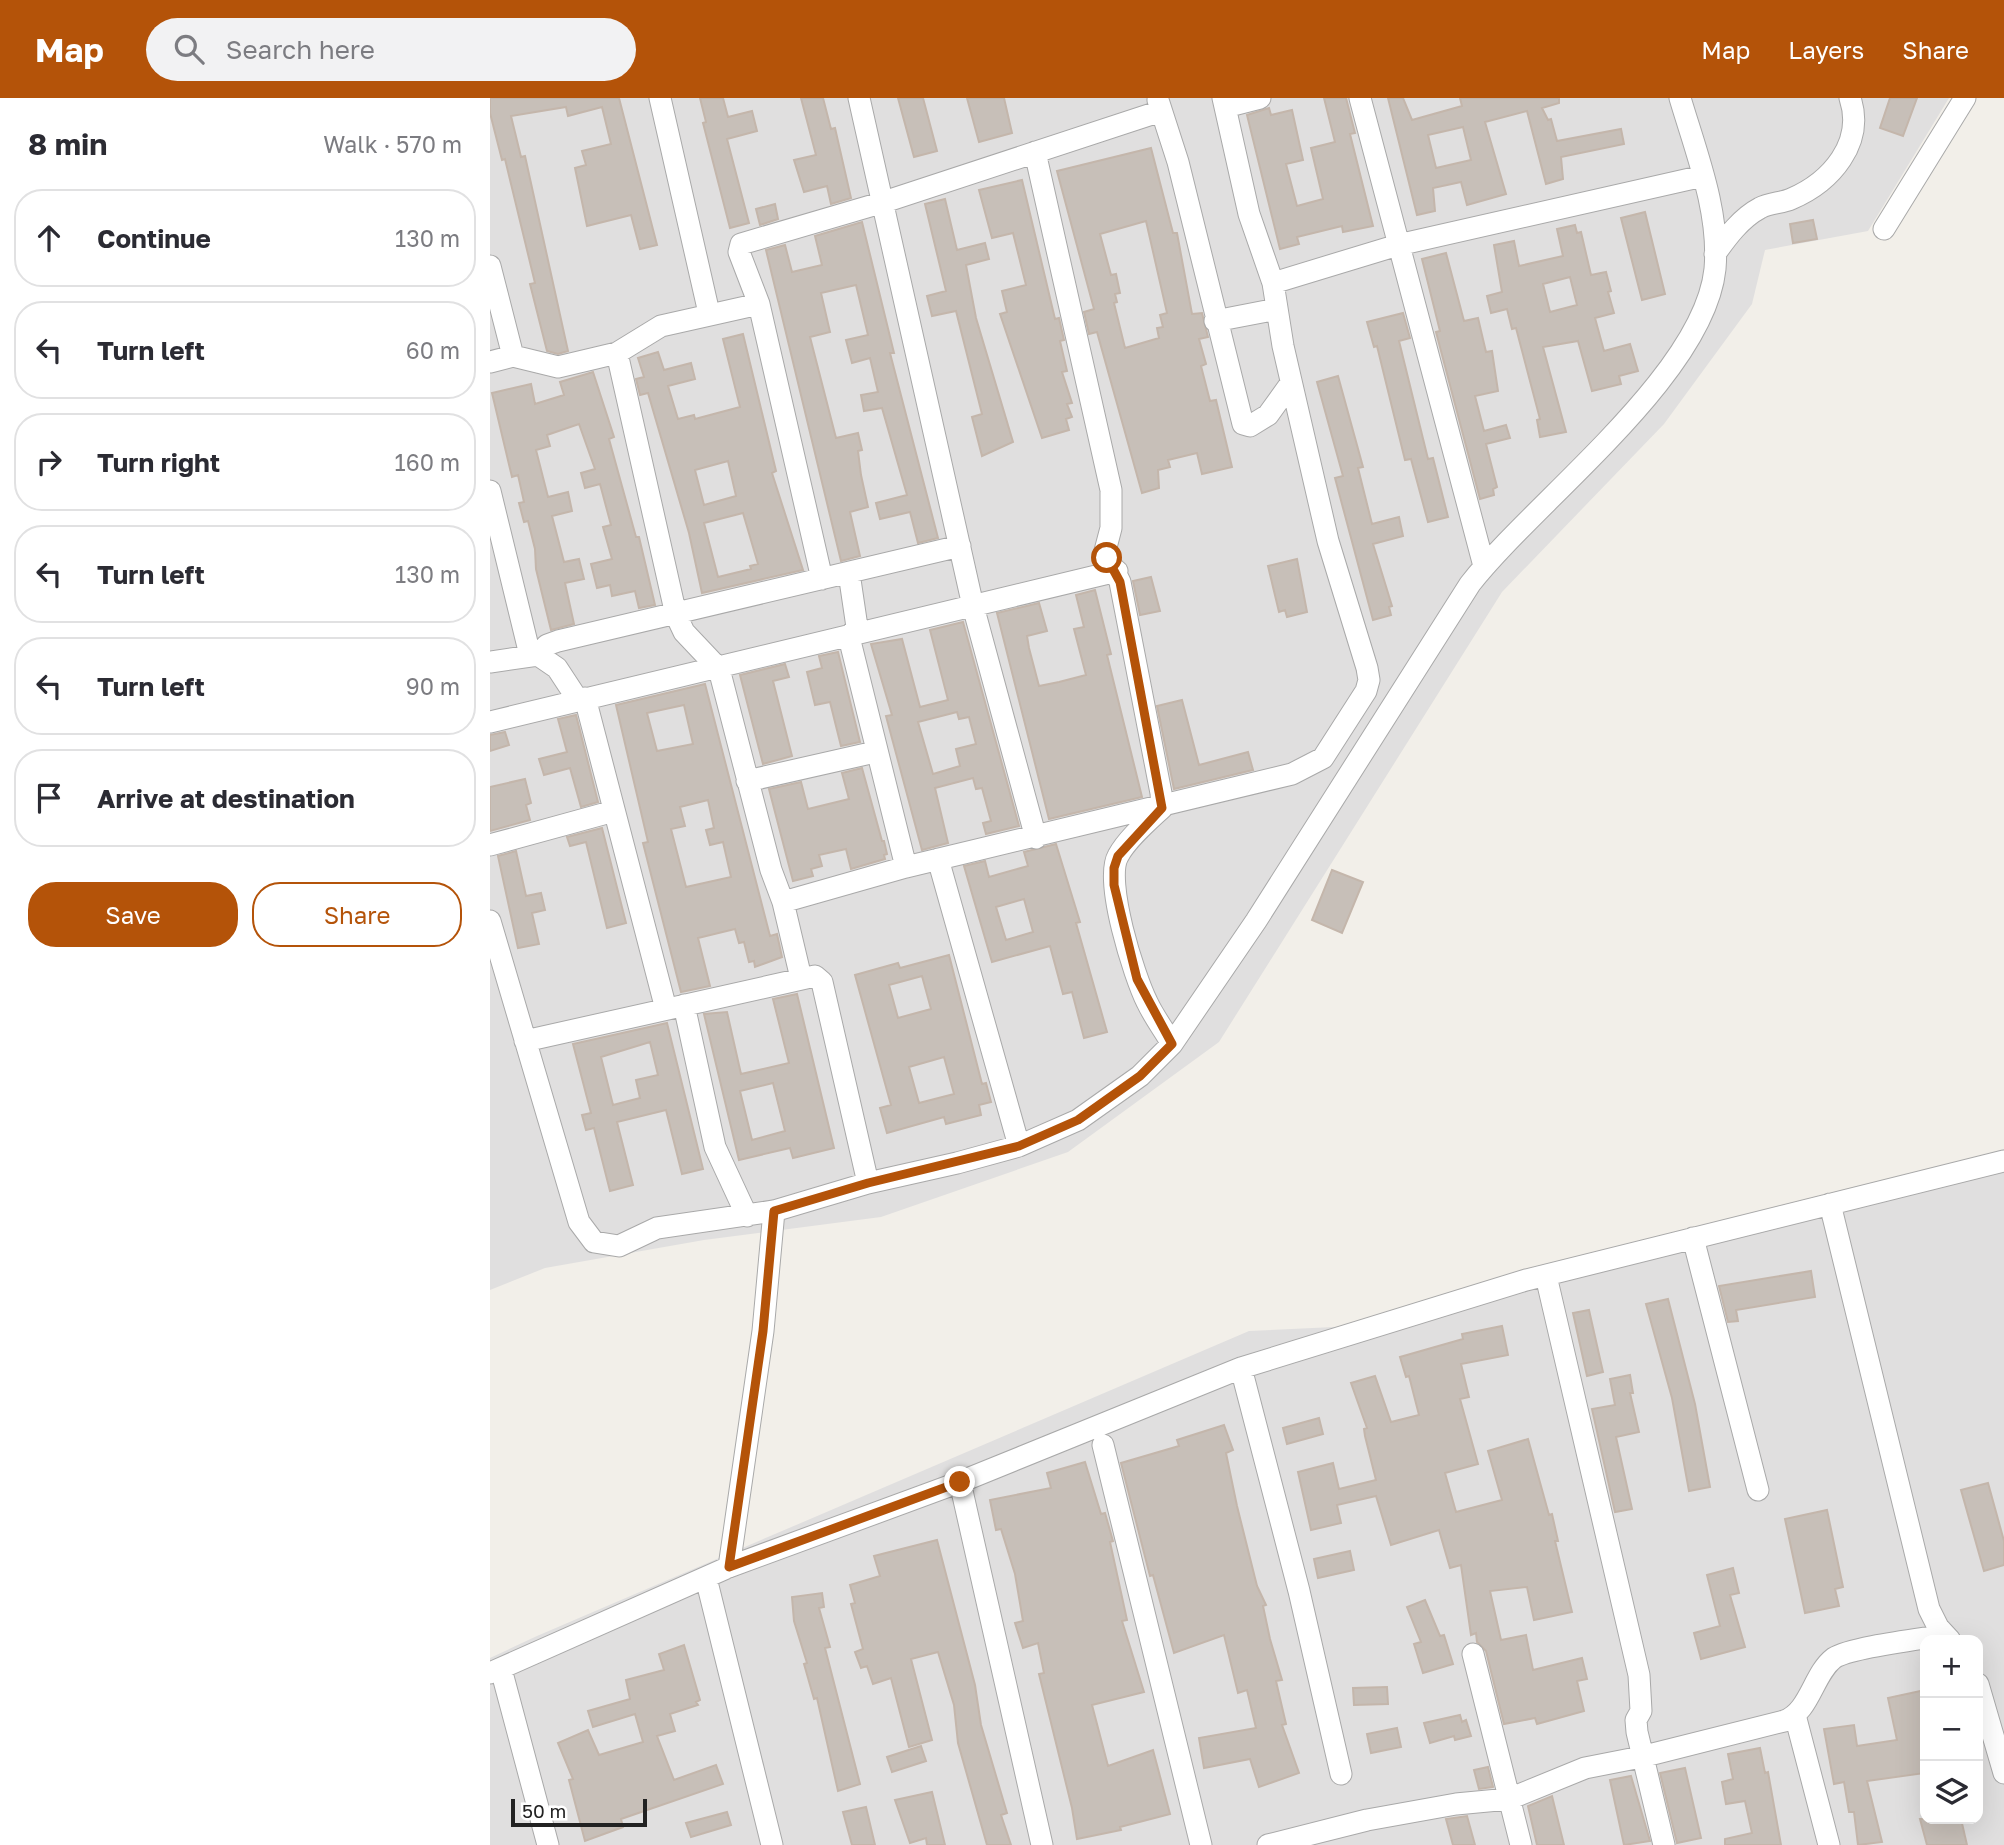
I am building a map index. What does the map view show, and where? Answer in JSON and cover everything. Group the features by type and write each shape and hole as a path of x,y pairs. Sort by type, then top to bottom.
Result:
{"street":[{"path":"660,98 709,313"},
{"path":"859,98 973,606 1036,838"},
{"path":"783,902 906,867 1162,808 1309,767 1323,758 1335,744 1368,684 1367,668 1328,541 1291,383 1273,283 1249,214 1224,102 1260,98"},
{"path":"1360,98 1484,566"},
{"path":"490,921 579,1222 594,1242 619,1246 657,1228 774,1211 868,1183 1019,1146 1078,1120 1140,1076 1172,1044 1256,921 1484,566 1629,417 1686,345 1708,301 1715,236 1703,176 1680,98"},
{"path":"1715,254 1733,229 1760,207 1789,200 1820,185 1845,156 1855,113 1850,98"},
{"path":"1884,229 1894,217 1965,98"},
{"path":"822,579 759,304 739,252 741,244 884,202 1035,152 1160,105 1178,162 1215,321 1243,424 1250,426 1261,421 1291,383"},
{"path":"1035,152 1111,490 1111,528 1105,551 1116,571 1162,808"},
{"path":"1273,283 1398,245 1703,176"},
{"path":"490,266 513,356"},
{"path":"490,362 513,356 558,367 617,353 661,326 709,313 759,304"},
{"path":"1215,321 1278,309"},
{"path":"617,353 676,615 684,632 719,669 801,978"},
{"path":"490,491 534,655 557,668 582,699 715,1147 747,1216"},
{"path":"490,662 534,655 558,640 676,615 960,546"},
{"path":"490,722 719,669 1116,571"},
{"path":"849,573 857,627 849,637"},
{"path":"849,637 906,867"},
{"path":"747,781 876,752"},
{"path":"1162,808 1118,856 1114,868 1114,885 1137,979 1172,1044"},
{"path":"490,845 614,811"},
{"path":"938,859 1019,1146"},
{"path":"525,1041 815,976 822,982 868,1183"},
{"path":"548,1845 496,1671 729,1567 960,1482 1241,1368 1546,1276 2004,1161"},
{"path":"1830,1204 1929,1609 1946,1635"},
{"path":"729,1567 763,1331 774,1211"},
{"path":"1693,1238 1758,1490"},
{"path":"1546,1276 1639,1675 1641,1712 1636,1720 1636,1732 1664,1845"},
{"path":"1241,1368 1299,1591 1341,1774"},
{"path":"1103,1444 1201,1845"},
{"path":"960,1482 1042,1845"},
{"path":"706,1578 772,1845"},
{"path":"1268,1845 1367,1820 1457,1804 1509,1799 1585,1768 1641,1758 1784,1721 1795,1715 1826,1667 1842,1654 1920,1642"},
{"path":"1473,1654 1521,1845"},
{"path":"1982,1698 2004,1773"},
{"path":"1795,1715 1829,1845"}],"shaded area":[{"path":"490,98 1949,98 1868,231 1765,250 1752,304 1664,424 1502,592 1219,1042 1068,1152 881,1217 704,1240 545,1268 490,1290"},
{"path":"2004,1149 2004,1845 490,1845 490,1658 1249,1331 1377,1325"}],"building":[{"path":"490,98 619,98 657,245 640,249 631,215 587,226 575,168 586,165 582,151 611,144 602,107 568,116 566,107 511,116 521,157 525,156 568,351 558,354 547,351 530,284 535,283 505,159 502,160 490,113"},
{"path":"700,98 723,98 728,117 752,111 757,131 727,139 749,223 730,228 703,123 706,122"},
{"path":"801,98 823,98 831,129 835,128 851,198 831,204 827,186 804,192 794,160 816,155"},
{"path":"898,98 923,98 937,151 914,157"},
{"path":"967,98 1004,98 1012,133 979,142"},
{"path":"1324,98 1346,98 1355,133 1350,134 1373,226 1343,232 1342,226 1297,237 1299,244 1280,249 1247,115 1269,108 1271,115 1292,110 1303,160 1286,164 1297,206 1323,199 1311,148 1335,142"},
{"path":"1388,98 1403,98 1412,120 1462,106 1460,98 1559,98 1559,103 1542,108 1548,120 1551,119 1557,141 1621,129 1624,144 1561,157 1563,179 1546,184 1527,111 1485,122 1506,194 1467,205 1461,182 1433,188 1435,211 1417,215","holes":["1463,127 1471,160 1436,168 1428,135"]},
{"path":"1890,98 1917,98 1903,136 1880,128"},
{"path":"1151,148 1173,233 1177,233 1192,314 1202,313 1208,337 1199,339 1206,364 1201,366 1210,401 1216,400 1232,467 1202,474 1197,453 1168,460 1170,467 1158,470 1159,488 1142,493 1097,332 1089,334 1084,312 1094,309 1057,171","holes":["1146,221 1167,313 1160,315 1163,327 1157,328 1159,338 1125,348 1114,303 1117,302 1115,294 1120,293 1116,274 1111,275 1100,234"]},
{"path":"1022,180 1055,319 1059,318 1064,340 1060,341 1067,371 1062,372 1072,403 1067,404 1072,417 1066,419 1069,430 1042,438 1000,314 1007,312 1002,291 1026,285 1013,233 992,238 979,190"},
{"path":"945,199 957,250 985,243 989,259 966,265 976,318 1013,442 982,456 972,417 982,414 956,311 932,316 927,296 946,291 925,204"},
{"path":"775,204 778,219 760,225 756,209"},
{"path":"1645,212 1665,294 1642,300 1621,218"},
{"path":"1813,220 1817,239 1793,243 1790,224"},
{"path":"862,222 894,353 890,353 938,538 918,543 910,512 880,519 876,503 907,495 882,408 864,411 861,395 878,392 870,358 852,363 846,340 868,335 856,285 821,293 830,332 810,337 836,438 858,433 862,450 858,451 861,475 868,507 850,512 860,556 841,561 766,250 785,245 792,272 822,265 815,236"},
{"path":"1575,225 1577,233 1581,232 1591,275 1606,272 1614,313 1595,318 1604,351 1630,344 1638,371 1619,376 1621,384 1592,391 1578,341 1543,347 1566,432 1540,437 1537,420 1540,419 1516,328 1512,329 1507,309 1491,313 1487,296 1502,292 1494,245 1514,241 1519,266 1563,256 1557,229","holes":["1570,277 1577,305 1550,312 1543,284"]},
{"path":"1446,253 1464,321 1478,318 1486,352 1492,351 1498,391 1475,396 1484,431 1506,425 1510,438 1486,444 1497,487 1493,489 1494,495 1480,499 1436,332 1440,331 1422,259"},
{"path":"1403,313 1410,338 1399,341 1428,459 1433,458 1448,517 1428,522 1411,459 1405,460 1377,346 1374,347 1367,322"},
{"path":"743,334 776,471 772,473 803,570 702,593 689,533 648,393 640,395 636,379 644,377 638,358 658,352 664,370 691,363 695,379 668,386 678,419 694,415 695,419 740,407 723,339","holes":["728,461 736,496 704,505 695,470","743,513 758,564 750,566 751,569 718,577 704,523"]},
{"path":"593,372 614,437 609,439 636,537 639,537 655,605 639,608 635,591 612,596 610,585 597,588 591,564 612,559 603,527 611,525 600,484 585,488 581,473 595,469 579,424 547,435 550,446 536,450 548,497 568,492 572,511 552,516 564,562 579,559 584,579 565,583 574,624 551,630 528,521 524,522 519,503 524,502 518,475 512,477 492,393 531,384 535,404 564,395 560,382"},
{"path":"1338,376 1363,467 1358,468 1372,524 1399,517 1403,536 1373,544 1392,606 1389,607 1391,615 1373,620 1335,478 1343,476 1317,382"},
{"path":"1297,559 1307,612 1287,617 1285,610 1279,612 1268,566"},
{"path":"1151,577 1160,611 1140,615 1133,581"},
{"path":"1095,590 1111,654 1107,655 1142,797 1049,819 997,613 1039,603 1047,631 1027,636 1029,648 1039,686 1059,682 1086,675 1074,629 1084,627 1076,595"},
{"path":"963,622 1019,826 986,834 983,823 991,821 982,788 976,789 973,778 935,788 948,843 922,850 886,716 892,715 871,644 902,639 920,707 948,700 930,630","holes":["957,712 959,719 969,717 976,744 956,749 960,766 933,774 918,722"]},
{"path":"838,652 860,742 841,746 830,702 815,705 807,672 822,668 819,656"},
{"path":"785,664 789,677 773,681 792,756 763,764 740,675"},
{"path":"705,684 770,936 777,934 782,957 755,967 754,961 749,962 744,942 739,943 735,929 698,938 710,986 681,992 643,843 648,842 616,705","holes":["684,705 693,744 657,751 647,713","708,800 714,828 706,830 710,845 723,842 731,877 686,887 671,829 685,826 680,807"]},
{"path":"1182,700 1199,765 1248,752 1253,770 1174,789 1157,706"},
{"path":"576,715 598,802 581,807 570,768 544,775 539,759 567,752 558,719"},
{"path":"505,732 509,745 490,751 490,735"},
{"path":"862,768 884,841 887,854 884,855 885,859 851,869 846,849 819,855 822,866 811,869 813,876 793,881 769,789 801,782 808,809 849,799 842,773"},
{"path":"525,779 531,803 526,805 530,820 490,831 490,787"},
{"path":"602,828 626,923 607,928 586,842 570,846 567,837"},
{"path":"1056,844 1080,922 1076,923 1107,1032 1084,1038 1072,992 1063,994 1050,946 992,962 964,866 985,861 989,877 1028,866 1024,852","holes":["1024,899 1033,932 1006,940 996,907"]},
{"path":"516,851 526,896 541,893 545,910 532,913 539,944 518,948 498,856"},
{"path":"1332,870 1363,882 1342,933 1312,920"},
{"path":"949,955 982,1084 986,1083 991,1102 979,1105 981,1115 946,1124 944,1117 887,1133 880,1108 891,1105 855,975 898,963 900,968","holes":["922,976 931,1009 898,1018 889,985","944,1057 954,1094 919,1103 909,1067"]},
{"path":"797,994 834,1148 793,1158 790,1148 739,1160 704,1014 727,1012 741,1074 789,1063 773,999","holes":["773,1083 785,1131 752,1140 740,1091"]},
{"path":"667,1023 703,1169 682,1174 666,1110 617,1122 633,1185 610,1191 594,1128 586,1130 582,1115 591,1113 573,1044","holes":["650,1042 658,1075 636,1080 640,1098 613,1105 601,1057"]},
{"path":"1811,1271 1815,1297 1736,1310 1738,1321 1728,1322 1719,1286"},
{"path":"1668,1299 1695,1404 1710,1487 1689,1491 1672,1398 1646,1304"},
{"path":"1589,1310 1603,1372 1587,1376 1573,1313"},
{"path":"1502,1326 1508,1355 1461,1364 1469,1397 1460,1399 1478,1464 1445,1473 1456,1512 1502,1500 1488,1451 1528,1439 1549,1515 1552,1514 1558,1541 1555,1541 1572,1612 1534,1620 1527,1587 1490,1591 1501,1640 1526,1635 1533,1670 1582,1658 1587,1679 1577,1681 1584,1711 1537,1724 1535,1718 1504,1724 1486,1651 1477,1642 1476,1633 1471,1635 1461,1565 1450,1568 1439,1530 1391,1545 1376,1496 1337,1505 1341,1523 1311,1530 1298,1472 1333,1463 1339,1489 1376,1480 1365,1436 1364,1429 1367,1428 1351,1383 1375,1376 1391,1422 1419,1415 1409,1376 1406,1377 1400,1357 1463,1339 1462,1334"},
{"path":"1630,1375 1633,1393 1630,1393 1639,1432 1616,1437 1632,1509 1615,1512 1592,1409 1615,1405 1610,1379"},
{"path":"1319,1418 1323,1434 1287,1444 1283,1428"},
{"path":"1224,1425 1233,1450 1226,1453 1237,1506 1257,1586 1266,1605 1263,1606 1270,1639 1282,1680 1276,1681 1286,1724 1282,1725 1299,1773 1259,1787 1250,1759 1204,1768 1199,1738 1256,1728 1247,1690 1238,1693 1224,1635 1174,1653 1153,1575 1150,1576 1121,1463 1179,1446 1177,1440"},
{"path":"1085,1462 1101,1514 1105,1513 1113,1541 1110,1542 1127,1620 1122,1621 1144,1692 1092,1705 1108,1766 1153,1750 1170,1814 1120,1827 1121,1830 1077,1839 1039,1674 1044,1673 1038,1643 1023,1648 1015,1623 1023,1621 1015,1574 1001,1529 996,1530 990,1500 1051,1488 1047,1473"},
{"path":"1988,1483 2004,1541 2004,1565 1984,1571 1961,1490"},
{"path":"1827,1510 1843,1587 1835,1589 1839,1606 1805,1613 1785,1519"},
{"path":"937,1540 975,1685 981,1725 1007,1813 1001,1815 1011,1845 987,1845 958,1743 954,1705 938,1652 911,1659 932,1740 909,1747 891,1678 873,1684 867,1666 861,1668 855,1652 863,1649 851,1604 855,1603 850,1585 880,1576 874,1556"},
{"path":"1350,1551 1354,1570 1318,1578 1314,1559"},
{"path":"1733,1568 1739,1593 1730,1595 1745,1647 1701,1659 1694,1633 1720,1626 1707,1575"},
{"path":"822,1593 824,1607 819,1608 830,1647 825,1648 860,1784 838,1791 817,1698 814,1699 804,1664 807,1663 794,1621 792,1597"},
{"path":"1425,1600 1440,1636 1444,1635 1453,1664 1423,1673 1414,1644 1421,1642 1407,1607"},
{"path":"684,1645 700,1700 696,1702 698,1705 670,1714 675,1731 657,1736 674,1780 716,1765 723,1784 621,1819 623,1827 585,1841 569,1780 573,1779 558,1743 588,1730 599,1755 643,1742 635,1714 593,1727 588,1711 630,1699 626,1680 664,1670 659,1654"},
{"path":"1387,1687 1388,1704 1354,1705 1353,1688"},
{"path":"1920,1691 1920,1774 1867,1781 1882,1842 1858,1845 1854,1812 1849,1812 1844,1782 1834,1784 1824,1729 1854,1725 1857,1746 1897,1740 1888,1698"},
{"path":"1460,1715 1462,1722 1466,1720 1471,1736 1455,1740 1454,1736 1430,1743 1424,1723"},
{"path":"1397,1728 1401,1747 1371,1753 1367,1734"},
{"path":"921,1746 926,1761 892,1772 887,1757"},
{"path":"1760,1748 1765,1773 1768,1772 1781,1845 1725,1845 1725,1839 1752,1833 1745,1801 1726,1804 1722,1782 1733,1779 1728,1754"},
{"path":"1488,1767 1493,1787 1479,1789 1474,1770"},
{"path":"1685,1768 1701,1838 1677,1843 1660,1773"},
{"path":"1631,1776 1650,1841 1624,1845 1610,1780"},
{"path":"932,1792 945,1845 927,1845 926,1838 910,1843 895,1800"},
{"path":"1552,1796 1564,1845 1537,1845 1528,1806"},
{"path":"866,1807 875,1845 852,1845 843,1812"},
{"path":"727,1812 731,1825 691,1837 686,1823"},
{"path":"1467,1816 1475,1845 1453,1845 1446,1819"},
{"path":"1921,1824 1962,1824 1967,1845 1927,1845"}],"route":[{"path":"960,1482 729,1567 763,1331 774,1211 868,1183 1019,1146 1078,1120 1140,1076 1172,1044 1147,1004 1137,979 1114,885 1114,868 1118,856 1162,808 1120,582 1107,558"}]}
